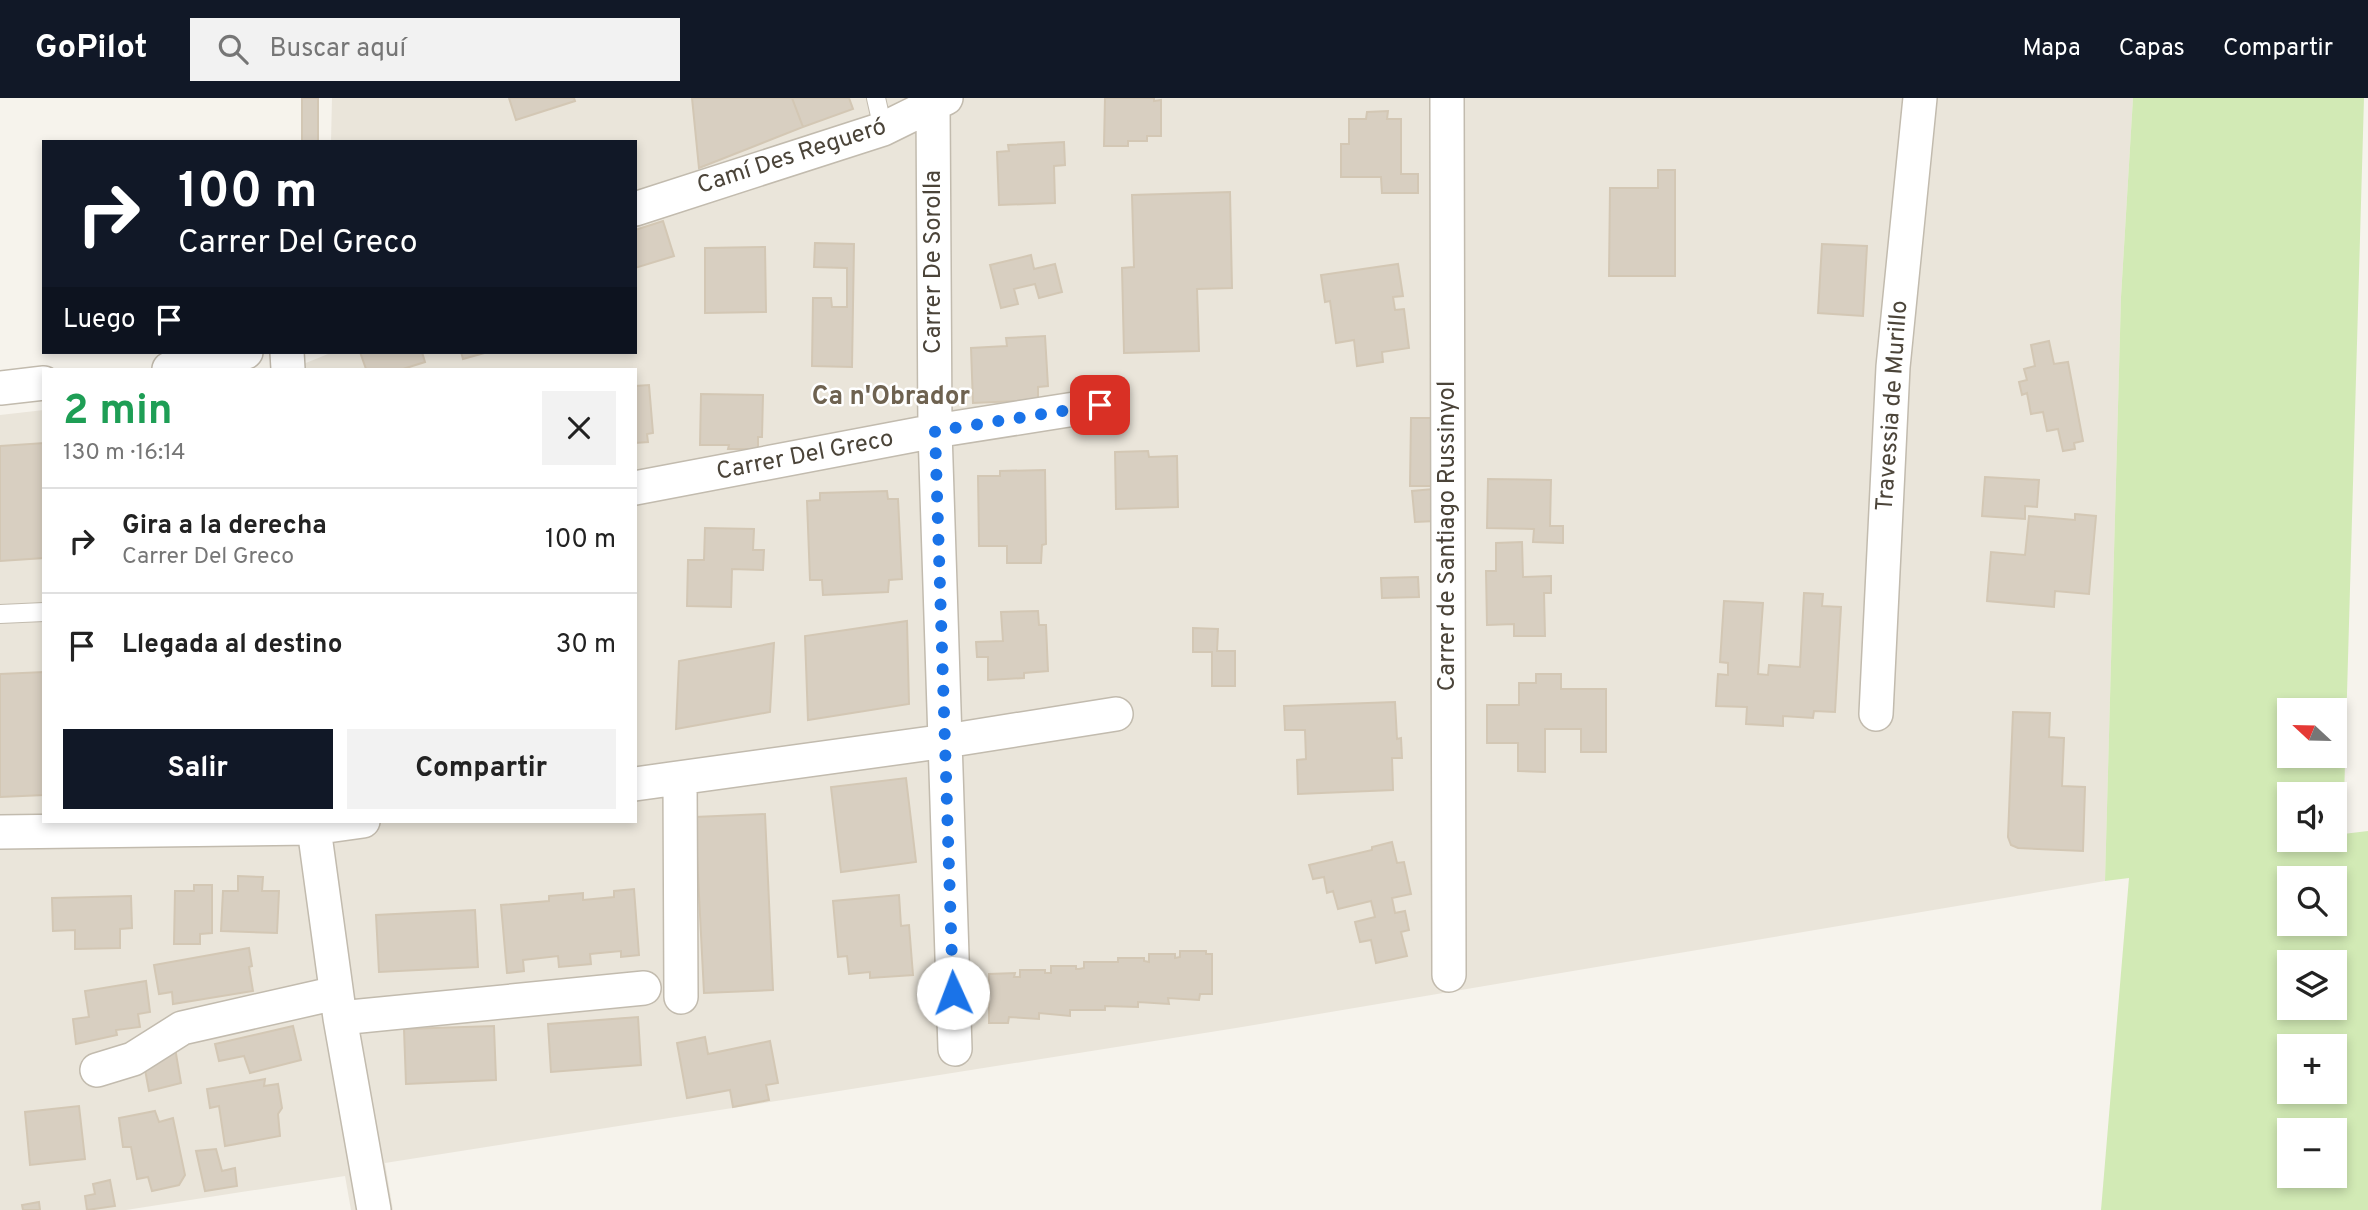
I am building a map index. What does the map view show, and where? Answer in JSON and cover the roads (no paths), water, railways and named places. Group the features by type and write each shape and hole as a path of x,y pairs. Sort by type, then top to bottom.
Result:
{"street":[{"name":"Carrer de Santiago Russinyol","path":"1447,98 1449,975"},
{"name":"Travessia de Murillo","path":"1876,714 1892,367 1920,98"},
{"name":"Camí Des Regueró","path":"637,208 880,114 940,102"},
{"name":"Carrer De Sorolla","path":"940,102 935,431 955,1049"},
{"path":"178,368 205,365 240,354"},
{"path":"0,388 42,383"},
{"name":"Carrer Del Greco","path":"637,488 935,431 1100,405"},
{"path":"637,784 946,741 1116,714"},
{"path":"680,778 681,997"},
{"path":"0,832 313,824 338,1006 374,1210"},
{"path":"97,1070 133,1059 182,1028 338,1006 644,988"}],"lane":[{"path":"0,614 42,612"}],"district":[{"name":"Ca n'Obrador","path":"891,397"}]}
